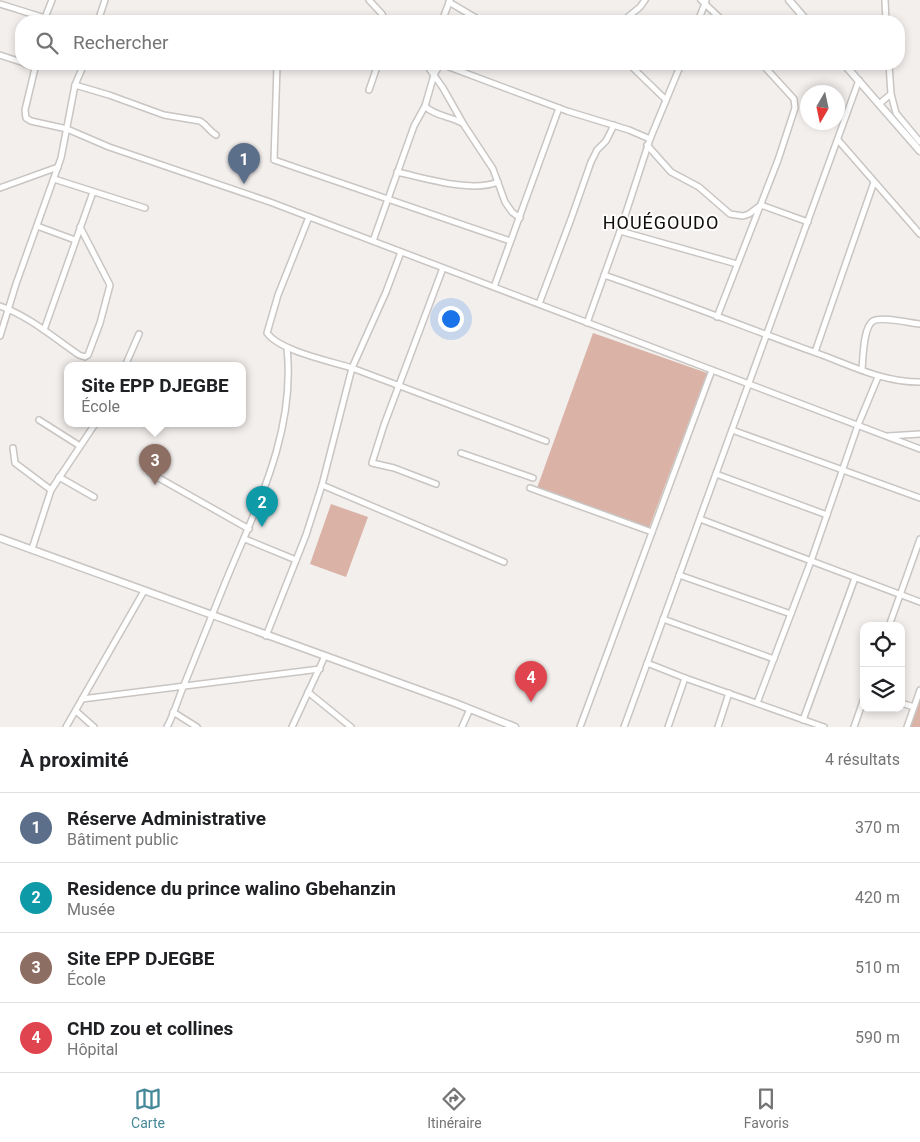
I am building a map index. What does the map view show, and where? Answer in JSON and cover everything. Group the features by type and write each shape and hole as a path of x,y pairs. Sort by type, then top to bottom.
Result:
{"street":[{"path":"46,15 52,0"},
{"path":"100,15 105,0"},
{"path":"369,0 382,15"},
{"path":"630,15 645,0"},
{"path":"789,0 802,15"},
{"path":"885,0 886,15"},
{"path":"444,15 450,1 472,15"},
{"path":"700,15 704,1 717,15"},
{"path":"0,4 30,15"},
{"path":"0,55 15,60"},
{"path":"34,70 24,115 31,121 66,129 109,147 218,183 920,449"},
{"path":"0,336 64,148 75,84 81,70"},
{"path":"277,70 274,160 510,242"},
{"path":"369,90 376,70"},
{"path":"430,70 493,168 505,202 512,212 520,218"},
{"path":"372,241 414,126 425,106 437,70"},
{"path":"456,70 559,108 650,138"},
{"path":"636,70 666,100"},
{"path":"587,322 620,231 647,146 678,70"},
{"path":"717,317 789,129 795,103 794,98 768,70"},
{"path":"850,70 920,152"},
{"path":"889,70 891,94 896,112 899,119 920,142"},
{"path":"624,727 859,80"},
{"path":"75,84 117,97 164,115 200,121 216,135"},
{"path":"879,104 891,94"},
{"path":"425,106 434,113 454,119 464,125"},
{"path":"494,288 559,108"},
{"path":"539,304 590,162 597,150 606,141 614,126"},
{"path":"838,140 920,234"},
{"path":"647,146 671,172 699,187 730,214 743,216 761,205"},
{"path":"0,188 58,167"},
{"path":"397,172 470,186 490,185 498,182"},
{"path":"54,179 145,208"},
{"path":"814,352 874,182"},
{"path":"44,330 93,192"},
{"path":"761,205 808,222"},
{"path":"309,217 278,295 267,331 270,337 287,348 352,368 546,442"},
{"path":"37,226 75,240"},
{"path":"0,306 44,330 79,355 85,357 88,355 104,310 110,285 80,227"},
{"path":"620,231 737,264"},
{"path":"266,636 296,560 322,486 352,368 386,292 401,252"},
{"path":"436,484 394,468 372,463 384,425 443,268"},
{"path":"604,275 767,334 878,377 903,382 920,382"},
{"path":"862,370 867,332 874,320 881,319 920,324"},
{"path":"127,362 139,334"},
{"path":"167,727 225,582 249,529 276,453 288,392 289,366 287,348"},
{"path":"580,727 712,370"},
{"path":"757,703 811,561 858,425 878,377"},
{"path":"39,420 80,446"},
{"path":"32,549 51,490 93,427"},
{"path":"732,430 920,498"},
{"path":"885,436 920,434"},
{"path":"13,448 15,464 51,490"},
{"path":"461,453 533,478"},
{"path":"150,474 249,529"},
{"path":"716,474 827,515"},
{"path":"59,477 94,496"},
{"path":"322,486 504,562"},
{"path":"530,488 652,532"},
{"path":"700,519 920,602"},
{"path":"0,538 515,727"},
{"path":"245,539 296,560"},
{"path":"890,622 920,539"},
{"path":"680,574 791,614"},
{"path":"803,720 855,578"},
{"path":"66,727 144,591"},
{"path":"663,619 774,659"},
{"path":"292,727 325,656"},
{"path":"647,663 824,727"},
{"path":"82,699 320,669"},
{"path":"668,727 685,678"},
{"path":"906,727 920,690"},
{"path":"308,692 352,727"},
{"path":"718,727 729,694"},
{"path":"905,704 914,707"},
{"path":"462,727 470,709"},
{"path":"854,727 860,710"},
{"path":"76,711 94,727"},
{"path":"173,712 197,727"}],"shaded area":[{"path":"593,333 707,373 649,528 537,488"},
{"path":"331,504 368,517 346,577 310,564"},
{"path":"920,695 920,727 908,727"}],"place":[{"name":"Réserve Administrative","path":"244,184"},
{"name":"Site EPP DJEGBE","path":"155,485"},
{"name":"Residence du prince walino Gbehanzin","path":"262,527"},
{"name":"CHD zou et collines","path":"531,702"}],"district":[{"name":"HOUÉGOUDO","path":"661,222"}]}
